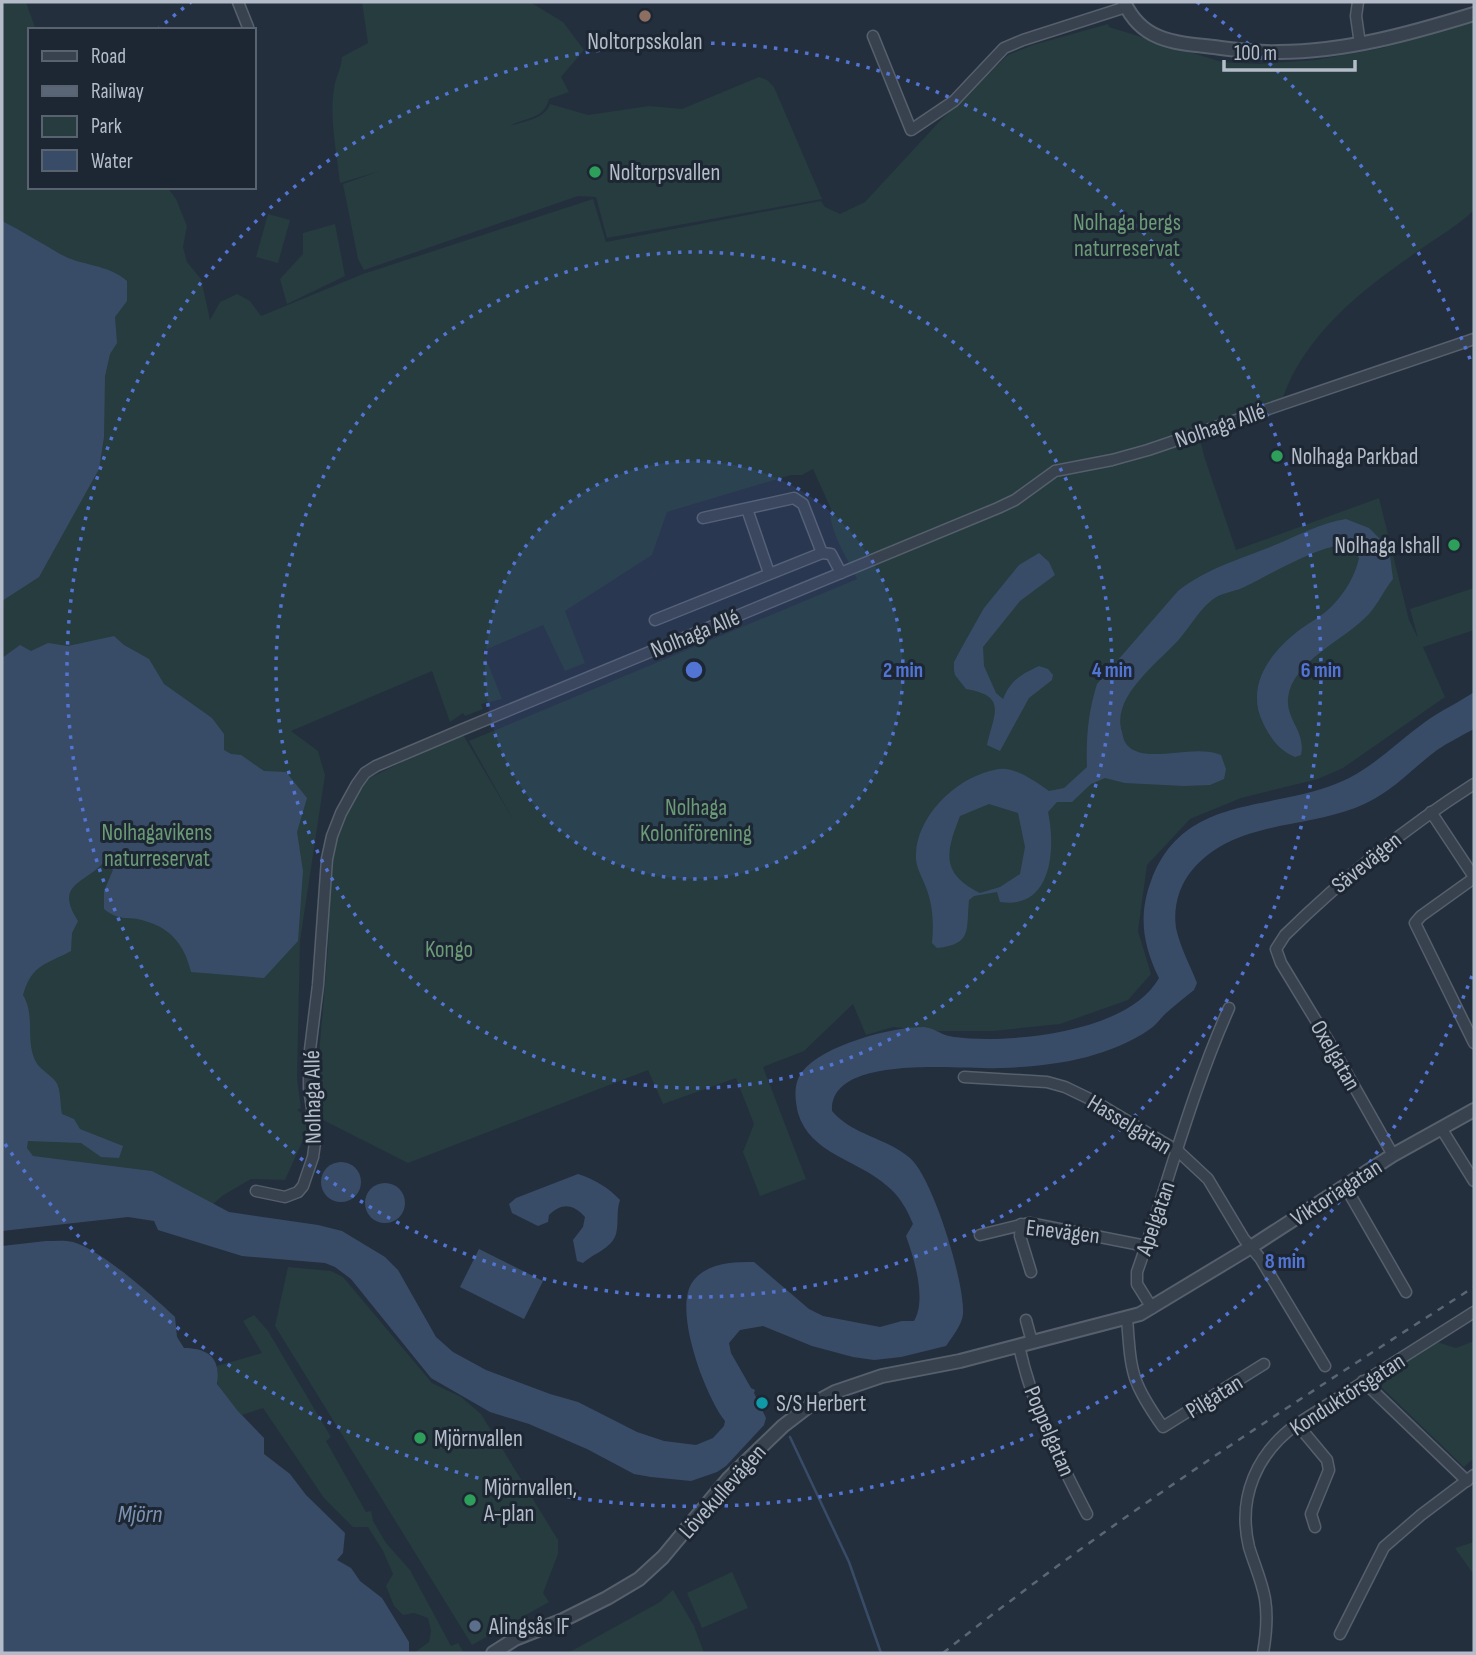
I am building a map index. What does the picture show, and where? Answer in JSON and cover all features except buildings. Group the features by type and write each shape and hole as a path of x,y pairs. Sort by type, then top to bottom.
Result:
{"street":[{"path":"238,2 248,27"},
{"path":"1358,2 1356,16 1360,44"},
{"path":"873,36 911,130 954,101 1004,48 1125,4 1132,18 1144,30 1179,43 1268,52 1360,44 1474,14"},
{"name":"Nolhaga Allé","path":"256,1191 285,1197 298,1192 303,1186 313,1157 316,1135 309,1088 309,1058 318,985 327,859 336,824 365,773 472,725 1006,504 1055,471 1149,450 1474,339"},
{"path":"703,518 794,498 803,503 822,553"},
{"path":"747,509 769,573"},
{"path":"655,620 822,553 831,554 841,573"},
{"name":"Sävevägen","path":"1277,956 1276,950 1280,941 1335,886 1431,812 1474,784"},
{"path":"1431,812 1474,878 1421,915 1415,923 1474,1043"},
{"name":"Oxelgatan","path":"1277,956 1393,1155"},
{"name":"Apelgatan","path":"1152,1308 1137,1284 1137,1272 1198,1083 1229,1008"},
{"name":"Hasselgatan","path":"964,1077 1048,1082 1065,1087 1094,1101 1178,1151 1208,1179 1325,1366"},
{"name":"Viktoriagatan","path":"1127,1318 1152,1308 1393,1155 1474,1110"},
{"path":"1441,1128 1474,1181"},
{"path":"1345,1186 1406,1292"},
{"name":"Enevägen","path":"980,1235 1028,1223 1146,1246"},
{"path":"1021,1224 1020,1236 1031,1272"},
{"name":"Konduktörsgatan","path":"1263,1653 1267,1623 1265,1600 1249,1547 1246,1527 1246,1499 1262,1458 1283,1434 1297,1424 1474,1312"},
{"name":"Lövekullevägen","path":"493,1653 515,1639 563,1620 639,1579 663,1557 728,1479 783,1426 809,1406 835,1392 882,1376 961,1361 1127,1318"},
{"name":"Pilgatan","path":"1127,1318 1128,1354 1133,1377 1163,1427 1264,1364"},
{"path":"1026,1320 1032,1342"},
{"name":"Poppelgatan","path":"1019,1346 1033,1398 1057,1457 1087,1514"},
{"path":"1340,1634 1384,1547 1471,1478 1363,1381"},
{"path":"1297,1424 1328,1460 1329,1470 1311,1514 1315,1527"}],"green space":[{"path":"2,2 26,2 35,28 28,28 28,189 168,189 176,199 187,226 183,247 187,262 201,279 210,320 220,302 237,294 250,301 261,316 363,274 593,199 606,242 821,201 825,207 840,214 865,202 939,122 1008,55 1033,45 1108,24 1109,27 1222,62 1258,64 1315,60 1383,48 1404,39 1474,20 1474,210 1340,312 1307,351 1283,397 1197,428 1236,550 1379,498 1409,620 1418,638 1410,609 1474,588 1474,630 1423,647 1445,697 1343,768 1318,779 1241,798 1190,819 1147,865 1138,931 1151,974 1128,1000 1060,1024 993,1031 937,1031 893,1027 866,1035 853,1004 804,1051 763,1067 806,1179 760,1196 743,1152 754,1124 736,1078 663,1104 648,1070 408,1163 323,1120 316,1090 328,948 331,849 357,784 462,733 514,821 469,741 857,579 835,535 831,509 813,469 802,475 791,475 667,512 652,555 565,611 585,663 565,671 543,625 483,651 502,699 481,704 483,709 465,716 463,713 450,722 432,671 291,731 318,751 325,775 300,941 297,1079 301,1108 297,1110 305,1116 308,1129 285,1180 251,1179 212,1205 151,1171 53,1159 2,1162"},
{"name":"Noltorpsvallen","path":"362,2 530,2 563,22 584,50 561,77 569,92 549,99 543,111 510,126 539,116 550,104 588,115 649,106 682,109 759,77 767,80 774,87 822,199 607,238 596,197 578,196 364,270 358,259 343,184 380,171 340,183 332,112 342,57 368,43"},
{"path":"268,214 290,220 278,263 256,257"},
{"path":"335,224 345,276 287,304 280,279 303,254 303,233"},
{"name":"Mjörnvallen","path":"288,1267 331,1271 343,1277 432,1383 461,1397 481,1414 558,1540 558,1554 543,1593 549,1602 472,1645 275,1326"},
{"path":"254,1315 268,1331 331,1437 326,1441 366,1512 371,1511 373,1521 386,1543 410,1570 451,1646 458,1643 464,1653 414,1653 429,1642 431,1631 428,1618 414,1613 403,1615 394,1606 386,1586 393,1574 368,1527 353,1527 324,1498 263,1408 242,1415 221,1393 217,1383 217,1366 262,1353 243,1321"},
{"path":"1474,1341 1474,1458 1464,1467 1374,1380 1437,1342 1456,1348"},
{"path":"1474,1542 1474,1575 1455,1548"},
{"path":"732,1572 748,1608 702,1628 687,1593"},
{"path":"673,1590 694,1626 704,1653 568,1653 660,1602"}],"water":[{"path":"2,221 68,258 120,275 127,281 127,301 115,317 117,343 110,354 105,376 104,437 99,469 39,577 2,601"},
{"path":"1346,519 1369,528 1389,548 1393,579 1369,614 1309,662 1292,685 1288,706 1301,739 1301,755 1295,757 1284,751 1269,734 1258,709 1259,683 1263,671 1278,649 1329,609 1346,589 1359,558 1350,545 1326,548 1215,598 1150,668 1123,705 1120,719 1123,738 1128,746 1147,754 1198,751 1221,755 1226,769 1224,779 1210,785 1184,786 1125,783 1105,778 1091,784 1072,802 1057,802 1048,812 1050,859 1040,887 1031,897 1017,902 1000,902 997,892 974,896 969,900 967,927 962,939 949,946 937,948 932,943 931,906 917,866 916,854 923,827 940,802 963,783 1000,769 1023,774 1049,791 1064,788 1087,767 1088,725 1097,684 1178,591 1225,565","holes":["989,804 1018,813 1025,847 1020,874 1000,887 980,893 958,878 952,869 950,851 960,816"]},
{"path":"1039,553 1049,562 1055,575 1020,601 983,647 984,666 996,693 1003,699 1009,687 1026,672 1039,666 1048,669 1053,675 1052,680 1029,698 1000,751 987,745 994,716 993,702 988,696 966,689 955,675 954,662 984,608 1019,565"},
{"path":"114,636 149,659 164,684 212,718 224,734 224,750 241,755 264,771 286,772 307,798 297,832 303,871 298,941 264,978 191,972 181,946 169,933 154,924 120,917 104,909 104,891 113,870 103,863 70,892 71,909 78,921 72,933 71,951 35,971 23,995 29,1010 34,1058 58,1085 62,1114 74,1119 80,1129 123,1146 119,1158 101,1157 81,1143 28,1141 27,1148 33,1156 152,1171 229,1212 342,1231 385,1257 398,1270 436,1337 453,1352 486,1370 578,1402 637,1432 664,1441 696,1445 713,1438 725,1421 708,1392 688,1329 688,1292 700,1274 714,1266 754,1262 809,1309 823,1316 880,1327 914,1321 918,1312 918,1279 906,1236 913,1224 905,1208 895,1193 875,1176 836,1155 813,1138 798,1113 797,1082 812,1062 858,1039 894,1030 924,1027 954,1037 977,1039 1035,1036 1095,1023 1122,1011 1144,997 1159,978 1149,954 1144,930 1147,894 1165,853 1184,833 1206,819 1230,810 1311,792 1350,778 1431,718 1474,692 1474,729 1437,750 1389,789 1368,802 1334,815 1248,834 1210,853 1184,882 1175,912 1178,935 1197,983 1194,990 1154,1026 1136,1038 1087,1057 1045,1065 902,1068 875,1072 852,1080 837,1092 832,1111 840,1119 901,1151 919,1169 937,1208 953,1256 962,1299 961,1322 946,1346 901,1357 874,1360 812,1346 763,1326 740,1330 729,1343 731,1353 751,1388 755,1390 766,1418 764,1425 726,1466 691,1481 634,1474 587,1449 529,1424 490,1412 431,1378 351,1279 325,1263 242,1256 158,1230 154,1221 128,1217 2,1231 2,658 20,645 31,651 48,643 68,646"},
{"path":"341,1162 349,1163 355,1168 360,1174 360,1190 355,1196 349,1201 341,1202 333,1201 327,1196 322,1190 321,1182 322,1174 327,1168 333,1163"},
{"path":"578,1174 601,1184 620,1200 614,1239 583,1263 577,1261 573,1240 583,1227 585,1217 580,1212 567,1206 558,1208 549,1215 548,1222 538,1226 512,1213 509,1204 516,1198"},
{"path":"385,1183 393,1184 399,1189 404,1195 404,1211 399,1217 393,1222 385,1223 377,1222 371,1217 366,1211 365,1203 366,1195 371,1189 377,1184"},
{"name":"Mjörn","path":"46,1241 73,1242 112,1264 175,1317 177,1337 184,1348 200,1350 211,1357 217,1368 217,1384 264,1438 264,1454 290,1474 306,1495 345,1533 343,1553 337,1560 351,1568 360,1581 382,1598 409,1642 409,1653 2,1653 2,1246"},
{"path":"479,1249 543,1281 524,1319 460,1287"}],"waterway":[{"path":"790,1437 849,1562 881,1653"}],"railway":[{"path":"943,1653 1138,1509 1271,1418 1474,1287"}],"place":[{"name":"Noltorpsskolan","path":"645,16"},
{"name":"Noltorpsvallen","path":"595,172"},
{"name":"Nolhaga Parkbad","path":"1277,456"},
{"name":"Nolhaga Ishall","path":"1454,545"},
{"name":"S/S Herbert","path":"762,1403"},
{"name":"Mjörnvallen","path":"420,1438"},
{"name":"Mjörnvallen, A-plan","path":"470,1500"},
{"name":"Alingsås IF","path":"475,1626"}],"park label":[{"name":"Nolhaga bergs naturreservat","path":"1127,235"},
{"name":"Nolhaga Koloniförening","path":"696,820"},
{"name":"Nolhagavikens naturreservat","path":"157,845"},
{"name":"Kongo","path":"449,949"}]}
